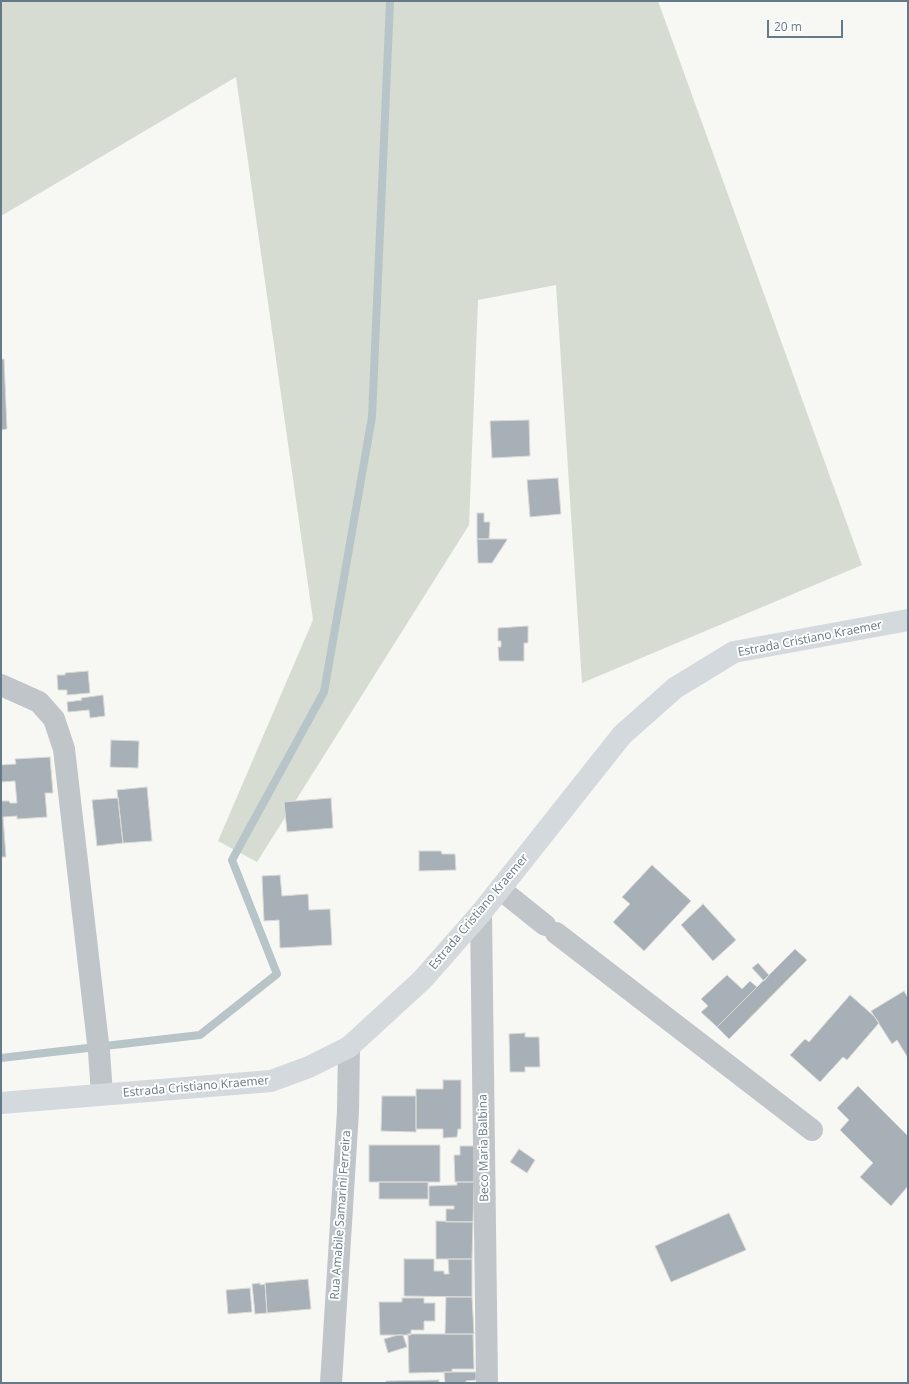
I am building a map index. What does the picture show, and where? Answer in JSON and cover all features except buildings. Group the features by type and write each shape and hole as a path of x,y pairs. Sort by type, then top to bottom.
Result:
{"main road":[{"name":"Estrada Cristiano Kraemer","path":"1,1103 271,1082 309,1067 349,1047 422,980 481,913 622,736 675,688 734,652 908,620"}],"street":[{"path":"1,685 39,702 54,719 64,749 99,1052 102,1094"},
{"path":"500,889 812,1130"},
{"name":"Beco Maria Balbina","path":"481,913 487,1383"},
{"name":"Rua Amabile Samarini Ferreira","path":"331,1383 348,1111 349,1047"}],"shaded area":[{"path":"1,1 658,1 862,565 582,683 556,285 478,300 469,525 257,862 218,841 313,620 236,77 1,216"}],"waterway":[{"path":"1,1058 200,1035 277,974 232,860 324,692 372,417 390,1"}]}
